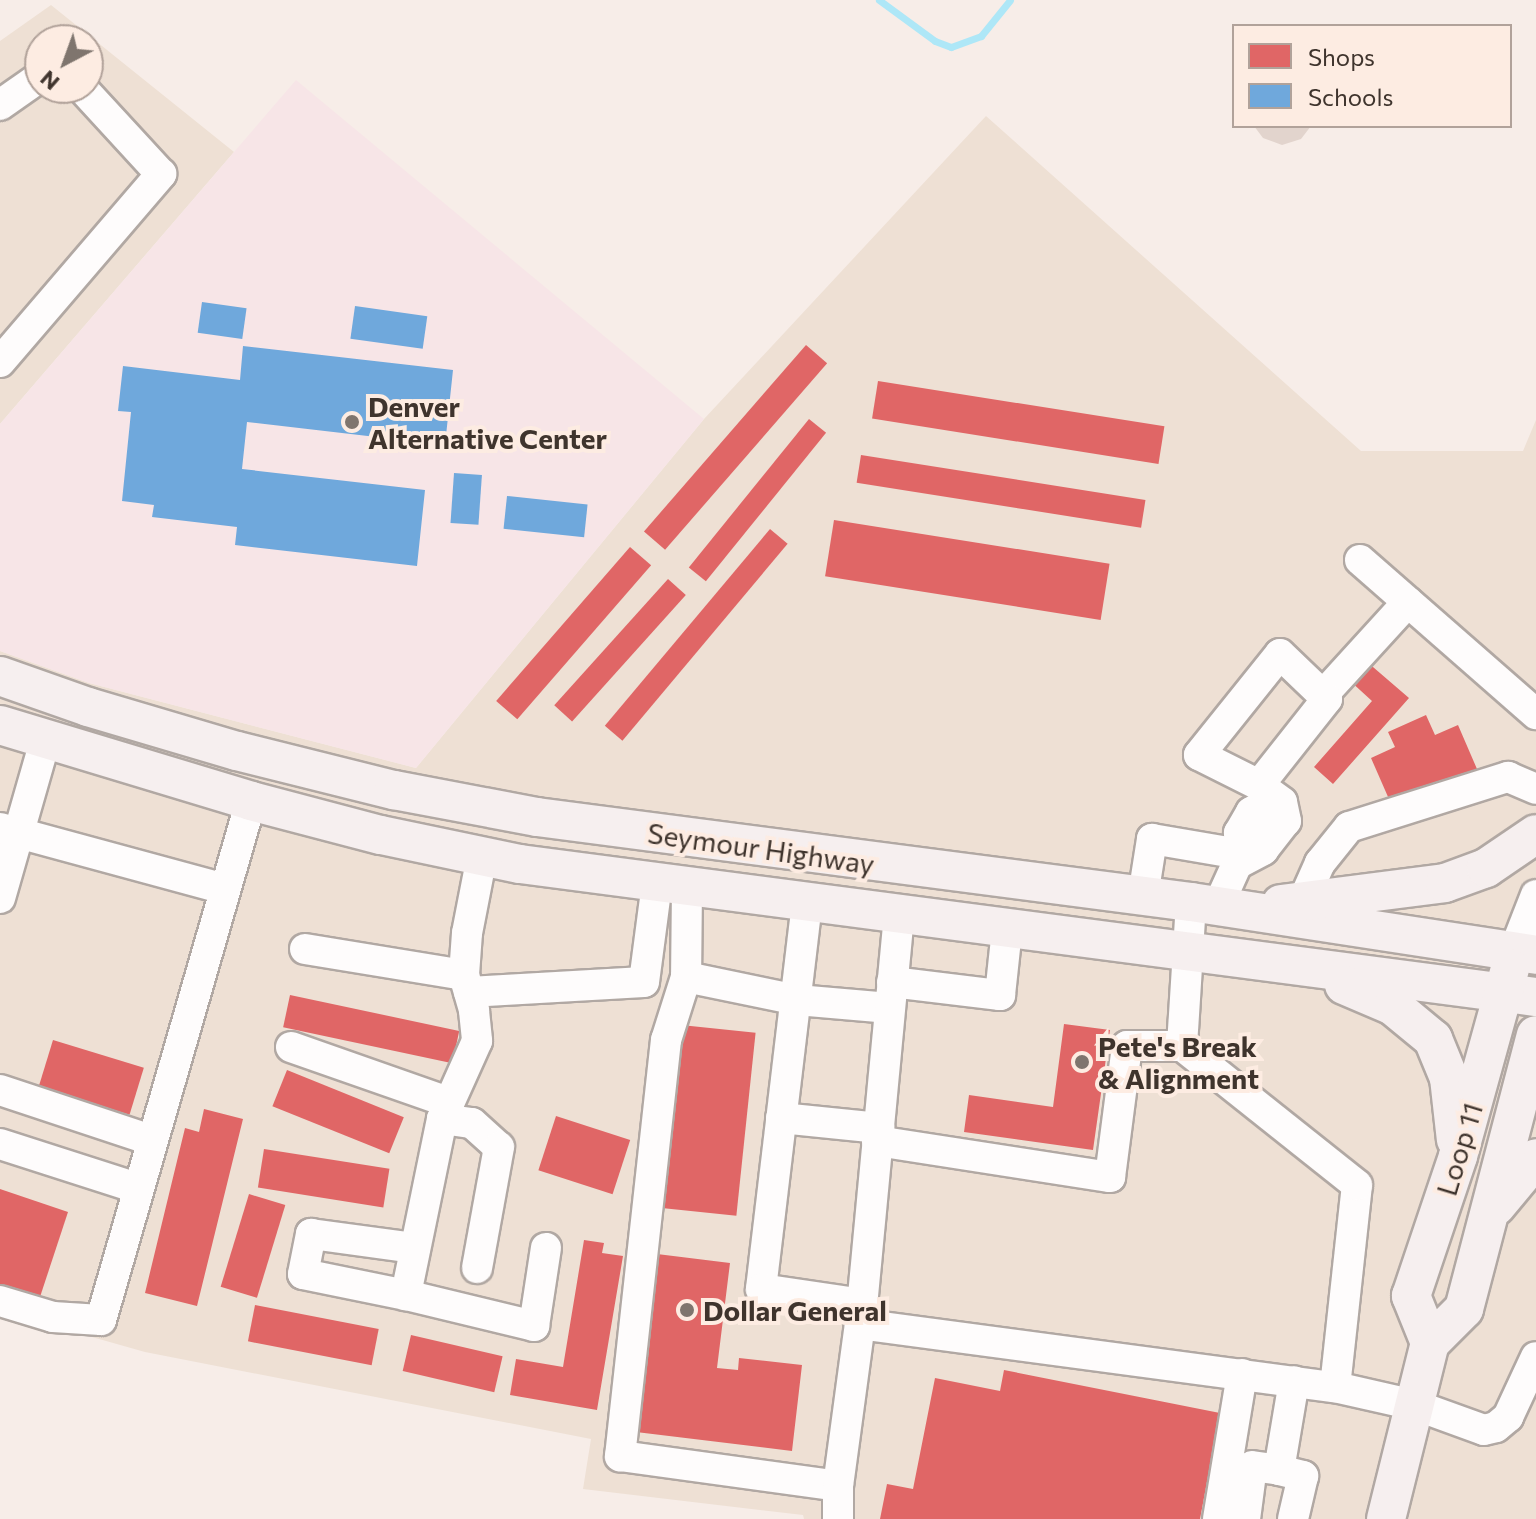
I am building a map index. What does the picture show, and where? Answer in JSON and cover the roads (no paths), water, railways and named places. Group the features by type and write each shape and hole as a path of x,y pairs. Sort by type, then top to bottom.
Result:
{"main road":[{"name":"Seymour Highway","path":"0,676 88,707 237,751 362,782 537,817 1216,906 1525,953"},
{"name":"Seymour Highway","path":"0,725 251,801 351,828 482,856 745,895 1520,995"},
{"path":"351,828 362,782"},
{"path":"1216,906 1303,901 1445,883 1486,868 1536,834"},
{"path":"745,895 748,847"},
{"name":"Loop 11","path":"1525,953 1520,995 1458,1156 1411,1296 1430,1343 1464,1309 1536,1035"},
{"path":"1309,969 1393,1006 1433,1039 1449,1078 1458,1156"},
{"path":"1489,1215 1536,1158"},
{"path":"1386,1519 1430,1343"}],"street":[{"path":"0,105 24,88"},
{"path":"0,362 161,174 97,104"},
{"path":"1360,560 1536,714"},
{"path":"1323,695 1408,602"},
{"path":"1143,896 1152,839 1240,854 1263,850 1286,821 1282,802 1264,795 1199,755 1280,654 1327,699 1264,795"},
{"path":"0,898 9,831 45,741"},
{"path":"1303,901 1320,863 1349,827 1508,777 1536,789"},
{"path":"0,1301 53,1317 101,1320 251,801"},
{"path":"9,831 225,889"},
{"path":"1182,1046 1189,953 1216,906 1240,854"},
{"path":"406,1295 445,1111 477,1041 467,983 467,933 482,856"},
{"path":"672,885 686,977 666,1040 620,1456 838,1486"},
{"path":"305,949 467,983 644,982 672,885"},
{"path":"1525,953 1536,895"},
{"path":"807,903 761,1289 861,1314 1335,1387 1415,1405 1484,1430 1496,1427 1508,1417 1536,1357"},
{"path":"838,1519 838,1486 861,1314 899,915"},
{"path":"686,977 797,1000 891,995 1000,995 1007,930"},
{"path":"781,1118 1110,1177 1127,1046 1182,1046 1357,1185 1335,1387"},
{"path":"291,1047 472,1123 499,1147 477,1268"},
{"path":"0,1090 151,1140"},
{"path":"0,1144 137,1188"},
{"path":"415,1248 311,1234 303,1274 534,1326 546,1248"},
{"path":"1218,1519 1242,1374"},
{"path":"1279,1470 1294,1381"},
{"path":"1245,1519 1252,1466 1303,1476 1293,1519"}],"waterway":[{"path":"879,0 935,41 951,47 981,36 1010,0"}],"place":[{"name":"Denver Alternative Center","path":"352,422"},
{"name":"Pete's Break & Alignment","path":"1082,1062"},
{"name":"Dollar General","path":"687,1310"}]}
